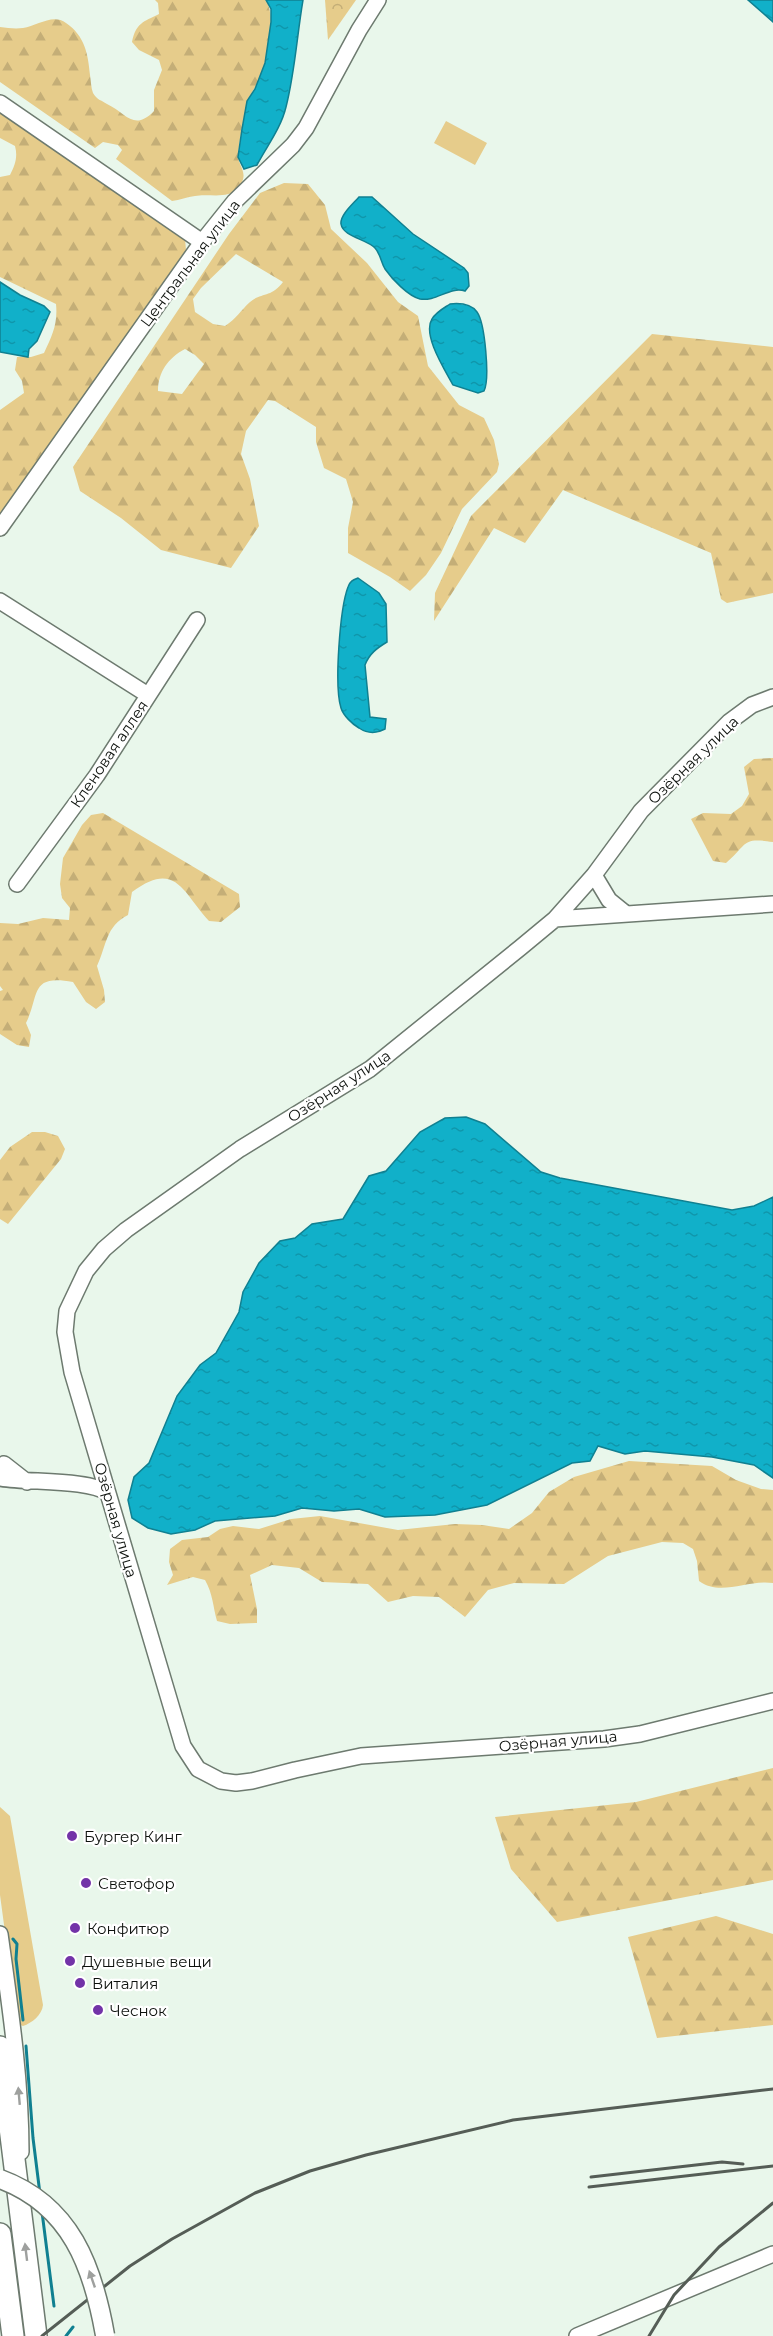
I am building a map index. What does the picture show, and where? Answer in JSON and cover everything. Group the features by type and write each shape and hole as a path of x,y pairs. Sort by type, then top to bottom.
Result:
{"highway":[{"path":"1,2054 36,2336"},
{"path":"0,2234 12,2336"}],"main road":[{"path":"0,2179 37,2198 67,2228 79,2248 95,2287 105,2336"}],"street":[{"name":"Центральная улица","path":"0,528 202,242 234,202 293,145 306,128 378,0"},
{"path":"0,103 202,242"},
{"path":"0,601 148,695"},
{"name":"Кленовая аллея","path":"17,884 98,775 197,620"},
{"name":"Озёрная улица","path":"773,697 752,705 729,722 641,811 594,875 555,919 370,1069 240,1149 126,1230 104,1249 86,1271 74,1293 67,1311 65,1332 72,1372 183,1746 198,1768 221,1781 236,1783 252,1781 361,1756 640,1734 773,1701"},
{"path":"594,875 609,900 625,912"},
{"path":"555,919 625,912 695,911 773,904"},
{"path":"74,1484 91,1472 97,1455"},
{"path":"2,1471 27,1482 74,1484 102,1488 108,1493"},
{"path":"0,1934 16,2053 21,2122 21,2218"},
{"path":"577,2336 773,2254"}],"green space":[{"path":"155,0 266,0 271,18 268,51 259,80 247,104 243,123 238,154 243,174 242,183 229,194 200,195 172,201 116,159 122,150 118,145 103,142 95,148 0,82 0,27 23,28 50,20 61,20 72,28 84,46 92,89 96,97 130,119 141,120 147,117 154,111 154,90 162,70 159,60 139,50 132,42 138,27 144,21 159,14 158,3"},
{"path":"325,0 356,0 328,40"},
{"path":"0,111 185,239 186,250 0,515 0,410 24,393 22,381 15,370 17,357 31,357 44,353 54,330 56,304 0,277 0,177 10,175 16,154 15,146 0,138"},
{"path":"446,121 487,143 475,165 434,143"},
{"path":"284,183 308,184 325,205 331,229 367,263 398,302 418,316 428,366 459,405 484,418 494,440 499,464 497,472 462,509 441,553 426,575 410,591 348,553 348,528 353,502 346,479 324,468 316,442 316,427 275,401 268,400 246,431 241,454 250,479 259,526 231,568 161,550 121,518 80,491 73,467 229,234 260,193","holes":["236,254 283,282 270,293 250,302 225,326 213,324 195,312 193,299 201,288","185,349 204,364 182,394 158,391 158,384 165,366"]},
{"path":"652,334 773,347 773,593 727,603 721,599 711,553 563,490 525,543 494,528 434,621 435,593 471,516"},
{"path":"773,758 773,842 750,841 726,863 713,861 691,819 703,813 731,814 742,806 749,794 744,767 754,759"},
{"path":"103,813 239,894 240,907 221,922 209,921 185,891 169,879 147,883 132,892 128,915 120,920 111,931 97,966 105,1002 96,1009 86,1002 73,982 59,980 42,984 35,996 26,1023 31,1035 29,1047 17,1045 0,1034 0,991 3,990 0,986 0,923 18,924 43,918 69,920 70,908 62,898 60,884 63,858 82,825 91,815"},
{"path":"32,1132 45,1132 58,1136 65,1149 61,1159 8,1224 0,1219 0,1160 10,1147"},
{"path":"629,1461 712,1466 736,1480 761,1489 773,1490 773,1583 754,1583 725,1588 707,1586 699,1581 693,1549 683,1543 662,1542 608,1556 564,1584 514,1583 488,1590 465,1617 439,1597 413,1596 388,1602 368,1584 322,1582 299,1568 272,1565 250,1575 257,1609 257,1623 230,1624 217,1621 205,1580 193,1577 167,1585 173,1575 169,1562 170,1549 182,1540 208,1537 220,1529 233,1526 259,1529 291,1519 320,1516 398,1530 455,1524 509,1529 532,1513 549,1492 574,1477"},
{"path":"773,1768 773,1880 557,1922 511,1869 495,1817 636,1802"},
{"path":"0,1807 10,1816 43,2005 36,2018 23,2026 17,2021 0,1895"},
{"path":"716,1916 773,1934 773,2025 657,2038 628,1937"}],"water":[{"path":"266,0 303,0 292,80 284,115 257,165 244,169 238,157 247,101 255,89 265,63 271,22 271,9"},
{"path":"748,0 773,0 773,22"},
{"path":"359,197 372,197 413,234 464,268 468,273 469,286 465,291 459,290 420,299 401,287 385,269 375,248 346,232 341,224 347,210"},
{"path":"0,282 20,295 44,306 50,312 37,341 29,349 28,357 0,352"},
{"path":"450,304 472,307 480,318 487,364 484,391 478,393 453,385 432,343 430,326 432,319"},
{"path":"358,578 379,593 386,604 387,642 374,652 365,665 370,717 386,719 385,729 375,732 362,730 351,722 342,711 339,697 339,647 345,597 349,585"},
{"path":"466,1117 485,1124 541,1172 560,1178 732,1210 754,1206 773,1197 773,1478 754,1465 712,1457 645,1451 625,1454 598,1446 590,1461 572,1463 487,1505 435,1515 385,1517 359,1509 334,1511 302,1508 275,1516 215,1521 195,1530 171,1534 148,1528 132,1518 128,1500 134,1477 149,1463 177,1396 200,1365 216,1353 239,1312 243,1292 259,1263 280,1241 295,1238 312,1224 343,1219 369,1176 386,1171 420,1132 445,1118"}],"waterway":[{"path":"13,1939 17,1944 16,1959 23,2020"},
{"path":"26,2046 40,2194"},
{"path":"42,2212 54,2306"},
{"path":"66,2336 73,2327"}],"railway":[{"path":"42,2336 130,2266 172,2239 255,2193 310,2171 366,2155 513,2120 773,2089"},
{"path":"591,2177 722,2162 743,2164"},
{"path":"589,2187 773,2166"},
{"path":"649,2336 674,2295 719,2247 773,2203"}],"place":[{"name":"Бургер Кинг","path":"72,1836"},
{"name":"Светофор","path":"86,1883"},
{"name":"Конфитюр","path":"75,1928"},
{"name":"Душевные вещи","path":"70,1961"},
{"name":"Виталия","path":"80,1983"},
{"name":"Чеснок","path":"98,2010"}]}
